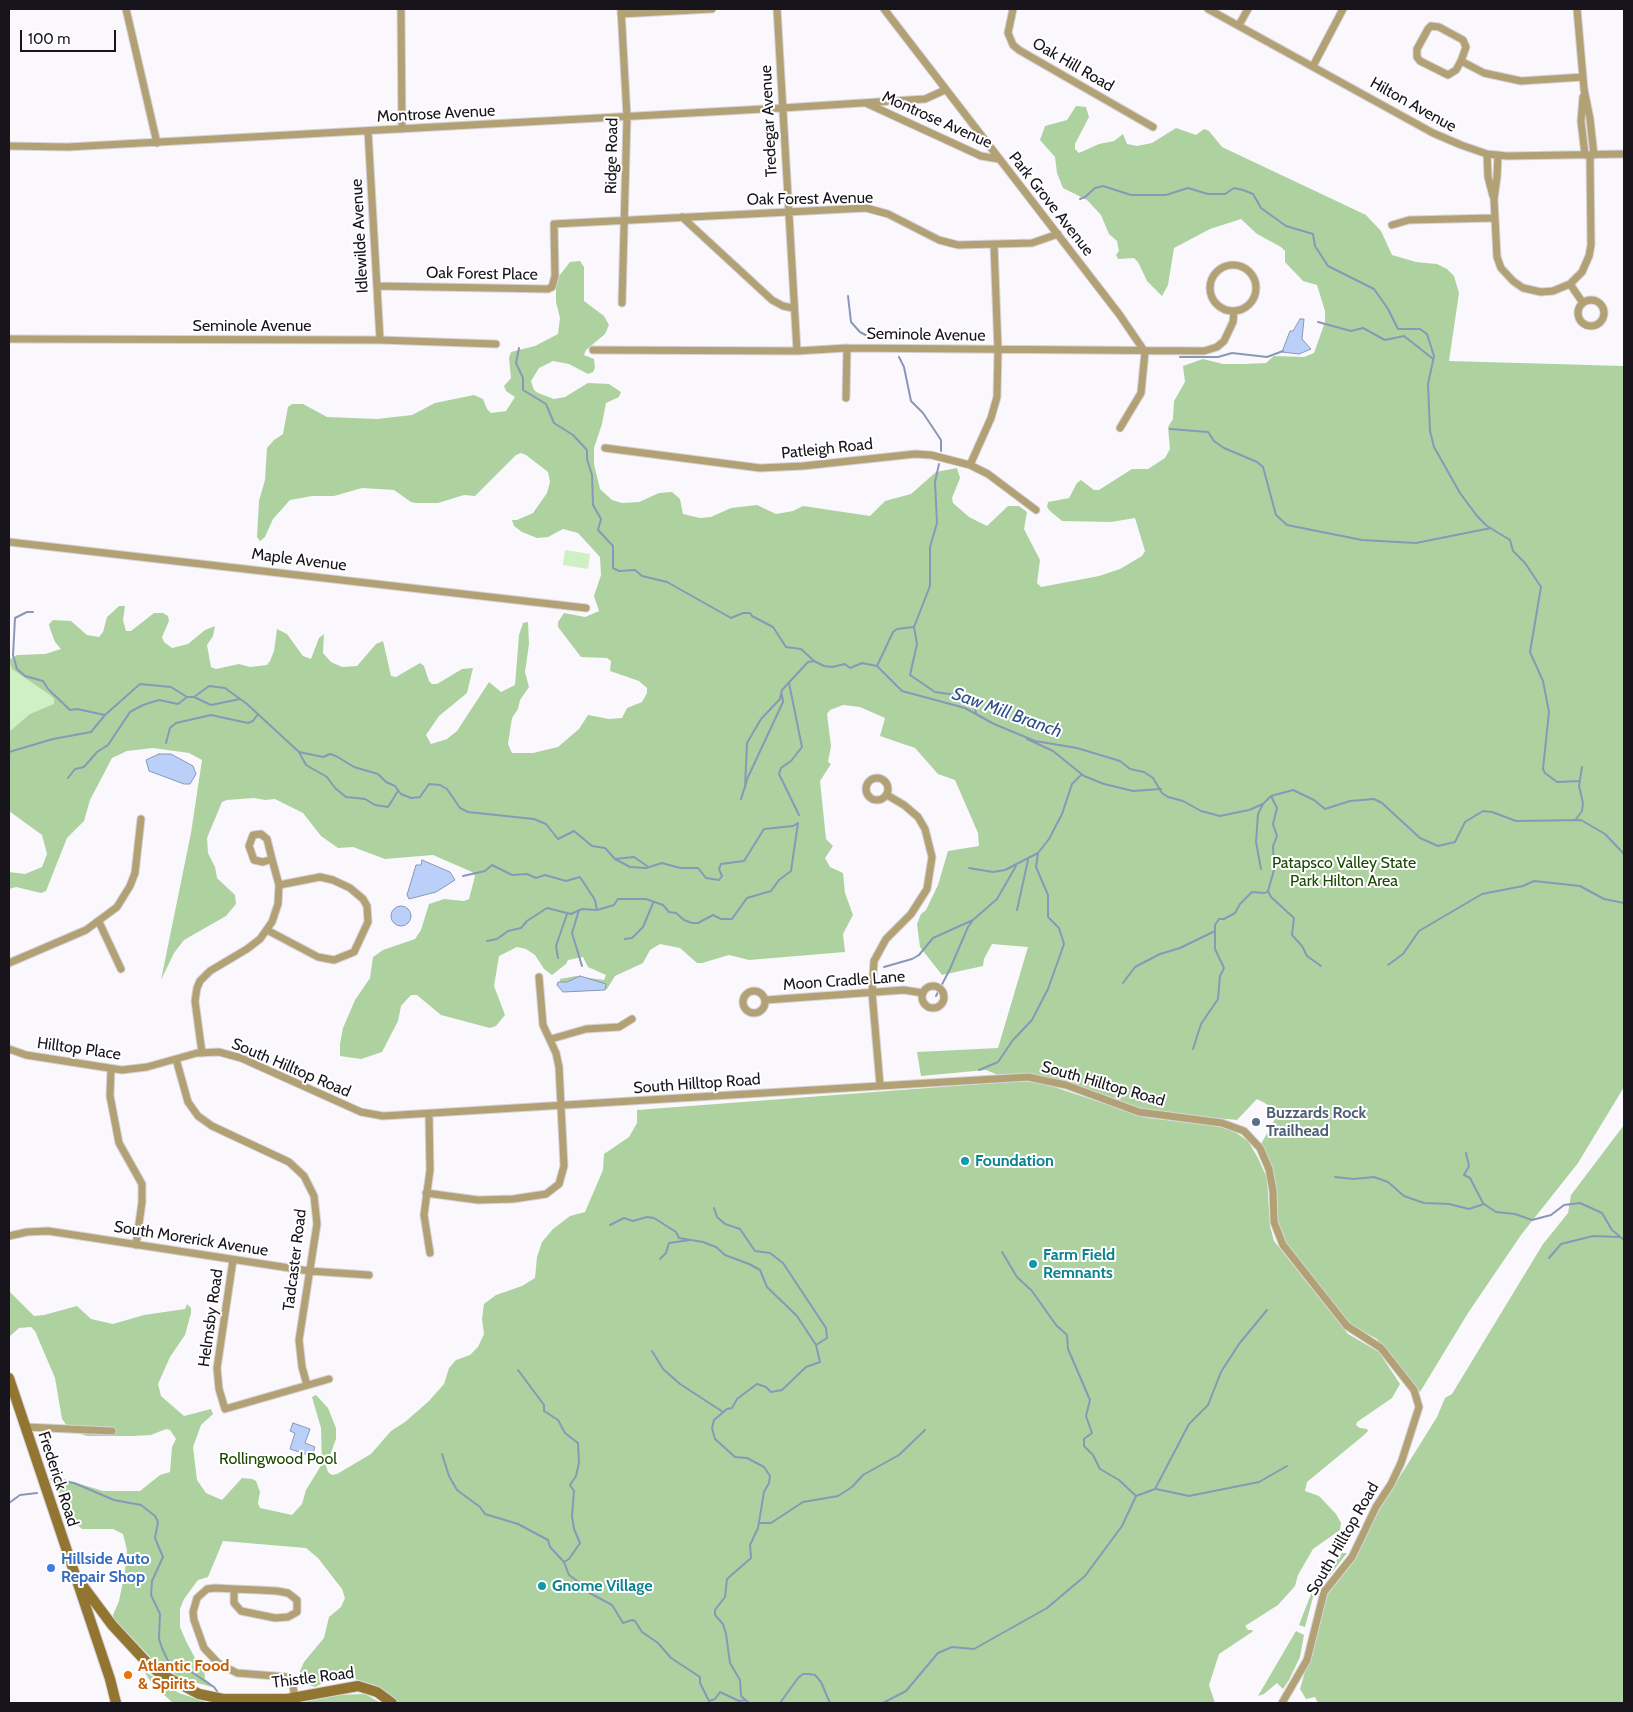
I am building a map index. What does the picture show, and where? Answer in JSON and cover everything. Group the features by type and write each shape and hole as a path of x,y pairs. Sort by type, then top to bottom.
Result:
{"street":[{"path":"126,9 157,143"},
{"path":"402,9 402,129"},
{"path":"621,11 712,9"},
{"name":"Tredegar Avenue","path":"777,9 797,351"},
{"name":"Park Grove Avenue","path":"884,9 1058,234 1134,334 1145,352"},
{"name":"Oak Hill Road","path":"1013,9 1008,33 1013,45 1153,127"},
{"name":"Hilton Avenue","path":"1208,9 1433,133 1488,154 1624,154"},
{"path":"1239,26 1248,9"},
{"path":"1313,66 1343,9"},
{"path":"1498,155 1494,218 1497,256 1505,273 1513,282 1523,288 1541,292 1559,289 1570,284 1582,272 1591,251 1590,155 1581,121 1584,89 1577,9"},
{"name":"Ridge Road","path":"621,11 627,117 622,303"},
{"path":"1430,26 1439,27 1464,40 1466,48 1461,61 1456,70 1448,75 1420,61 1416,53 1430,26"},
{"path":"1461,61 1484,73 1509,80 1534,81 1583,77"},
{"name":"Montrose Avenue","path":"9,146 37,148 157,143 782,108 925,98 945,90"},
{"name":"Montrose Avenue","path":"865,103 981,156 999,160"},
{"name":"Idlewilde Avenue","path":"368,131 380,340"},
{"path":"1488,154 1488,177 1494,199"},
{"name":"Oak Forest Avenue","path":"554,224 866,208 888,214 948,244 968,246 1041,241 1058,234"},
{"path":"682,217 772,300 793,308"},
{"path":"1392,225 1409,220 1494,218"},
{"name":"Oak Forest Place","path":"377,286 548,289 552,287 555,276 554,224"},
{"path":"970,465 994,409 998,385 994,245"},
{"path":"1230,265 1238,266 1248,271 1255,280 1256,288 1253,299 1248,305 1234,311 1220,307 1214,301 1210,290 1211,282 1216,272 1230,265"},
{"path":"1570,284 1583,303"},
{"name":"Seminole Avenue","path":"593,350 797,351 847,348 1145,352 1212,349 1226,338 1233,322 1234,311"},
{"name":"Seminole Avenue","path":"9,339 380,340 496,344"},
{"path":"846,398 847,348"},
{"path":"1120,428 1141,393 1145,352"},
{"name":"Patleigh Road","path":"605,448 760,468 802,466 915,454 948,458 970,465 1002,483 1036,510"},
{"name":"Maple Avenue","path":"9,542 586,608"},
{"path":"880,1085 872,975 879,951 886,939 919,903 926,889 931,871 931,843 926,829 918,817 904,805 887,795"},
{"path":"9,963 99,922 116,907 130,886 137,859 141,819"},
{"path":"202,1053 195,1001 197,988 200,981 210,971 247,950 267,930 278,904 279,885 272,859"},
{"path":"267,930 318,957 334,960 354,952 368,922 367,906 363,899 350,888 333,880 320,877 279,885"},
{"path":"99,922 121,969"},
{"path":"426,1193 496,1200 536,1197 553,1190 559,1184 564,1166 559,1067 551,1039 544,1025 539,977"},
{"name":"Moon Cradle Lane","path":"766,1000 904,990 923,993"},
{"path":"551,1039 586,1029 619,1027 632,1019"},
{"name":"Hilltop Place","path":"9,1049 26,1055 111,1069 136,1069 176,1059"},
{"name":"South Hilltop Road","path":"176,1059 202,1053 219,1052 241,1058 368,1114 398,1117 1009,1077 1044,1079 1139,1112 1232,1125 1244,1131 1260,1148 1269,1169 1276,1234 1347,1326 1381,1348 1414,1390 1419,1407 1401,1463 1391,1484 1376,1508 1352,1557 1324,1592 1306,1660 1282,1703"},
{"name":"Tadcaster Road","path":"176,1059 188,1102 198,1116 212,1126 289,1162 304,1176 310,1185 318,1214 300,1340 302,1367 307,1385"},
{"path":"111,1069 110,1096 119,1143 142,1184 142,1202 136,1245"},
{"path":"429,1115 430,1156 424,1215 430,1253"},
{"name":"South Morerick Avenue","path":"9,1236 27,1232 48,1231 309,1271 369,1275"},
{"name":"Helmsby Road","path":"233,1260 217,1368 224,1408 307,1385"},
{"name":"Frederick Road","path":"9,1378 110,1679 116,1703"},
{"path":"307,1385 329,1379"},
{"path":"26,1427 112,1431"},
{"name":"Thistle Road","path":"74,1574 112,1625 150,1666 191,1690 220,1699 295,1698 358,1686 377,1692 392,1703"},
{"path":"234,1589 234,1604 241,1611 275,1618 288,1617 297,1612 297,1600 288,1593 234,1589 207,1589 197,1598 194,1605 194,1620 204,1648 218,1663 238,1673 288,1677 292,1681 295,1698"}],"green space":[{"name":"Patapsco Valley State Park Hilton Area","path":"1076,106 1086,107 1089,117 1075,144 1075,149 1079,153 1099,144 1114,141 1123,134 1127,144 1137,146 1152,143 1176,128 1196,135 1204,129 1209,131 1222,147 1366,215 1381,231 1392,255 1416,262 1437,264 1447,269 1454,276 1459,293 1449,361 1624,366 1624,1087 1578,1163 1521,1235 1468,1313 1420,1392 1377,1339 1351,1325 1281,1239 1274,1211 1272,1173 1261,1144 1279,1112 1276,1109 1257,1099 1237,1120 1215,1118 1140,1109 1081,1087 1033,1074 998,1075 986,1070 921,1076 917,1052 998,1048 1028,947 992,944 984,959 983,966 942,975 920,947 917,924 938,885 948,851 979,846 978,833 955,780 938,774 915,748 880,736 885,718 860,707 843,705 830,710 827,714 831,746 828,762 831,764 820,781 826,839 833,846 825,858 830,867 843,873 845,893 853,915 843,934 845,952 749,960 729,955 697,963 680,948 660,944 650,950 643,963 615,976 607,989 571,992 561,990 560,979 576,976 604,980 606,975 588,967 583,957 568,960 566,964 552,975 544,969 535,955 526,949 517,947 499,956 494,986 505,1015 496,1026 490,1028 441,1015 417,995 411,995 401,1006 398,1021 382,1052 361,1059 340,1056 340,1044 343,1028 355,1000 370,978 373,957 383,950 415,939 421,930 429,904 444,899 464,901 469,899 475,876 472,872 433,855 385,859 353,847 338,848 321,836 303,813 275,799 227,800 222,802 207,838 208,853 215,867 217,878 235,895 236,904 226,916 184,940 174,953 161,980 191,833 202,760 189,753 153,748 127,751 112,758 90,800 84,821 67,838 46,891 41,893 16,887 9,889 9,872 25,874 42,867 47,854 42,835 9,811 9,732 30,714 54,704 54,699 12,669 9,660 17,655 45,654 61,649 55,642 50,629 49,624 53,620 71,621 87,635 99,637 103,632 107,617 119,606 125,606 123,620 126,631 131,631 154,613 163,613 168,616 169,621 162,637 164,642 172,648 188,644 205,630 215,626 213,636 207,645 211,667 216,669 239,664 250,667 267,665 274,651 277,629 287,634 303,656 311,659 319,638 324,634 323,653 331,662 342,667 357,666 376,644 383,641 391,676 396,677 420,663 424,666 429,681 432,684 437,684 462,669 473,668 467,693 439,716 426,735 431,744 447,739 457,731 489,682 501,692 515,685 519,635 523,623 528,622 529,644 525,672 529,687 520,700 518,709 512,718 508,744 512,753 533,753 558,747 579,729 588,715 609,719 622,718 627,708 642,702 647,693 647,688 639,681 610,671 611,661 607,658 581,657 558,627 558,622 564,613 585,617 599,611 594,596 601,575 600,557 578,533 563,529 548,537 537,538 522,532 514,526 512,520 517,520 533,513 547,493 550,482 548,472 526,455 521,453 516,455 475,496 464,495 438,503 416,503 411,502 394,490 362,488 334,496 312,496 290,500 273,519 265,537 260,541 257,537 259,501 265,480 267,448 283,434 288,407 292,404 303,404 327,417 377,419 412,415 435,403 474,395 483,399 491,413 506,411 515,397 506,391 504,386 511,378 509,358 511,352 535,346 558,334 560,318 556,302 556,280 570,262 580,261 584,267 584,301 604,316 609,325 605,334 586,350 584,355 594,359 595,368 593,372 588,374 569,364 553,361 539,368 531,381 534,390 554,399 565,397 588,383 609,384 621,392 619,397 606,403 602,424 594,448 594,464 600,489 612,500 622,503 639,502 659,493 672,492 680,499 683,514 700,518 711,517 731,508 757,505 776,514 793,511 803,506 870,516 885,501 911,494 936,472 957,468 960,478 952,498 953,503 969,517 987,526 1008,506 1019,506 1027,512 1024,529 1040,560 1037,583 1041,587 1099,576 1120,569 1142,556 1145,551 1135,518 1111,522 1062,521 1047,507 1048,502 1069,498 1077,483 1081,480 1094,490 1099,490 1132,469 1148,469 1165,458 1170,449 1168,427 1173,419 1174,401 1185,382 1183,366 1203,359 1223,364 1244,364 1266,363 1274,356 1304,357 1314,353 1325,322 1325,311 1317,285 1303,281 1285,262 1285,251 1281,247 1257,234 1241,219 1210,229 1174,248 1168,285 1162,296 1147,281 1138,262 1134,258 1118,259 1116,255 1119,251 1117,241 1109,234 1101,215 1087,200 1063,188 1057,173 1055,157 1040,140 1045,126 1067,120"},
{"path":"565,550 590,554 588,569 563,565"},
{"path":"9,657 73,703 9,733"},
{"path":"1020,1081 1042,1083 1148,1118 1220,1126 1232,1130 1248,1141 1267,1178 1270,1226 1274,1241 1348,1334 1379,1352 1400,1384 1392,1398 1357,1422 1356,1425 1368,1431 1307,1482 1305,1491 1319,1496 1336,1514 1341,1523 1340,1530 1313,1549 1298,1575 1295,1586 1278,1605 1245,1626 1248,1630 1253,1630 1252,1632 1219,1654 1209,1685 1215,1703 399,1703 375,1685 345,1676 329,1680 315,1687 301,1682 300,1671 304,1662 324,1638 329,1617 341,1607 345,1598 342,1589 318,1558 306,1548 223,1541 208,1577 198,1580 184,1599 180,1609 180,1627 186,1641 196,1660 204,1667 205,1679 216,1688 182,1679 154,1661 114,1619 113,1615 119,1601 125,1571 127,1550 123,1534 113,1529 82,1529 67,1515 63,1500 50,1478 54,1476 103,1491 140,1491 160,1475 170,1472 172,1447 176,1439 170,1430 166,1429 151,1435 133,1436 87,1436 71,1431 62,1419 55,1378 35,1331 31,1327 19,1328 9,1337 9,1291 34,1316 77,1306 91,1319 113,1324 144,1315 185,1309 187,1304 191,1308 191,1313 185,1335 170,1357 158,1384 161,1396 184,1416 211,1409 213,1414 201,1425 193,1447 197,1480 206,1493 222,1500 242,1478 252,1479 256,1481 260,1492 258,1503 260,1508 292,1515 302,1504 306,1490 322,1464 321,1428 312,1397 316,1395 328,1408 336,1428 336,1439 326,1466 328,1472 332,1475 337,1474 371,1454 391,1431 405,1422 429,1401 444,1384 449,1368 456,1360 470,1355 478,1347 484,1334 482,1319 484,1304 496,1295 522,1286 535,1278 537,1257 542,1242 553,1229 570,1216 585,1212 603,1170 604,1154 629,1137 637,1123 637,1110"},
{"path":"1624,1125 1624,1703 1318,1703 1315,1697 1306,1699 1300,1689 1327,1595 1355,1560 1374,1518 1437,1417 1445,1398 1452,1394 1543,1244 1568,1213 1571,1195"},
{"path":"1342,1553 1347,1553 1313,1597 1305,1627 1299,1625 1311,1594"},
{"path":"1296,1631 1304,1635 1300,1657 1289,1680 1283,1689 1277,1683 1264,1694 1258,1696"},
{"path":"144,1671 179,1693 209,1703 173,1703 152,1684"},
{"path":"365,1694 381,1703 300,1703 335,1695"}],"water":[{"path":"1300,319 1304,319 1302,339 1311,349 1299,354 1282,352 1290,331 1293,331"},
{"path":"159,754 171,754 193,766 196,774 190,784 184,784 149,771 146,760"},
{"path":"422,860 450,872 455,880 436,892 409,899 407,895 416,865 421,865"},
{"path":"397,906 405,906 411,912 411,920 405,926 397,926 391,920 391,912"},
{"path":"580,976 606,984 605,990 563,992 557,985 558,982 567,982"},
{"path":"293,1423 310,1429 305,1443 315,1447 312,1456 290,1449 295,1433 290,1431"}],"waterway":[{"path":"1080,199 1095,188 1103,186 1131,195 1166,195 1188,188 1208,194 1225,194 1234,188 1243,190 1253,194 1261,208 1286,226 1313,234 1315,246 1328,266 1374,289 1388,309 1398,329 1420,329 1427,334 1434,356 1428,384 1430,431 1434,447 1460,493 1477,516 1487,526 1510,540 1513,551 1525,563 1541,587 1530,652 1543,681 1549,712 1543,769 1545,773 1557,782 1580,781"},
{"path":"848,296 851,322 860,332 871,338"},
{"path":"1318,322 1351,331 1363,328 1385,340 1404,336 1432,358"},
{"name":"Saw Mill Branch","path":"519,348 516,363 523,378 523,390 546,404 554,423 573,435 587,450 587,459 592,475 593,505 601,519 598,530 613,546 613,568 619,571 635,570 642,576 667,582 731,618 743,613 750,613 752,616 773,627 786,647 801,649 814,661 824,666 832,667 845,664 850,668 862,663 877,666 902,691 965,708 994,724 1035,741 1077,748 1120,761 1130,769 1144,772 1153,778 1162,793 1168,797 1183,801 1201,811 1220,816 1249,810 1263,804 1271,796 1293,790 1314,800 1325,809 1350,801 1374,799 1382,803 1420,838 1438,846 1455,842 1465,822 1483,811 1492,812 1516,821 1581,820 1605,834 1624,854"},
{"path":"1180,357 1218,357 1232,353 1267,357 1283,351"},
{"path":"899,357 904,367 911,401 923,413 941,440 941,451"},
{"path":"1170,429 1208,432 1214,441 1224,448 1257,462 1263,467 1276,515 1287,525 1362,540 1416,543 1491,528"},
{"path":"939,464 935,482 937,523 930,547 930,586 914,627 917,644 910,675 935,692 963,696 975,708 976,714"},
{"path":"33,612 27,612 15,618 13,655 17,669 25,676 43,681 48,689 70,710 77,709 105,715"},
{"path":"877,666 893,632 897,629 913,627"},
{"path":"745,788 747,743 761,719 780,699 782,690 808,662 814,661"},
{"path":"789,683 802,747 791,761 781,768 779,774 799,815"},
{"path":"9,752 53,739 91,732 105,715 140,684 171,687 187,697"},
{"path":"194,697 209,686 225,688 247,704 299,752 323,757 330,754 336,756 354,767 378,774 386,782 395,786 401,794 411,798 420,797 429,784 440,785 447,789 460,808 468,812 534,819 546,824 558,839 574,831 592,846 605,848 615,859 630,867 646,868 662,863 680,868 698,868 706,878 719,880 722,876 719,869 721,864 744,861 764,829 793,826 798,823 791,871 779,880 771,891 747,898 732,919 721,919 713,915 698,923 692,923 684,920 676,913 669,912 663,905 646,899 618,899 614,905 597,910 582,909 571,914 547,908 527,921 521,928 508,931 497,939 487,941"},
{"path":"741,799 748,777 783,702 782,695"},
{"path":"68,778 75,769 84,767 97,752 108,745 130,712 143,705 159,700 178,704 187,697 194,697 211,705 240,699"},
{"path":"166,743 170,728 176,723 211,715 248,723 253,721 258,714"},
{"path":"1027,739 1053,751 1084,776 1104,784 1133,791 1161,789"},
{"path":"299,752 306,765 327,777 335,788 346,797 365,799 375,805 388,807 398,791"},
{"path":"1576,819 1582,811 1583,803 1579,786 1582,767"},
{"path":"969,868 993,872 1005,870 1038,853 1049,839 1062,814 1072,784 1082,774"},
{"path":"1271,796 1277,808 1273,824 1277,836 1273,846 1274,870 1268,891 1271,897 1294,918 1292,935 1302,946 1307,956 1321,966"},
{"path":"1261,869 1256,842 1258,814 1263,804"},
{"path":"979,1070 998,1062 1013,1040 1032,1020 1048,989 1064,944 1059,928 1048,917 1048,895 1036,867 1038,853"},
{"path":"615,859 634,857 647,866"},
{"path":"1017,910 1028,860"},
{"path":"463,876 485,871 492,865 512,875 527,874 536,878 545,875 566,881 580,877 595,900 597,910"},
{"path":"936,996 968,927 973,920 997,899 1016,866"},
{"path":"1388,965 1403,954 1419,931 1482,894 1523,886 1534,881 1580,886 1604,899 1624,903"},
{"path":"1193,1049 1201,1024 1218,999 1220,976 1224,968 1215,949 1215,925 1219,919 1224,919 1235,913 1240,904 1252,892 1265,893 1268,891"},
{"path":"625,939 632,938 643,927 653,903"},
{"path":"579,910 572,933 582,966"},
{"path":"558,958 556,946 567,914"},
{"path":"884,967 912,959 919,955 933,938 973,920"},
{"path":"1123,983 1135,967 1160,954 1180,948 1215,931"},
{"path":"1466,1153 1469,1166 1464,1175 1470,1178 1483,1203"},
{"path":"1335,1177 1353,1179 1374,1177 1388,1182 1404,1196 1424,1203 1449,1204 1469,1209 1484,1204 1496,1212 1515,1214 1532,1220 1551,1215 1564,1205 1580,1203 1602,1213 1612,1230 1624,1240"},
{"path":"714,1208 717,1217 725,1224 740,1229 755,1251 770,1253 783,1263 826,1328 827,1338 816,1345"},
{"path":"610,1225 624,1218 633,1221 647,1217 654,1218 676,1232 679,1238 703,1242 716,1247 725,1255 760,1270 767,1287 797,1316 816,1345 820,1362 806,1367 782,1390 771,1392 766,1387 757,1384 737,1399 732,1408 727,1409 714,1420 712,1428 715,1439 735,1457 747,1458 764,1467 770,1476 769,1483 764,1492 758,1528 750,1545 751,1558 727,1579 725,1597 715,1610 715,1615 723,1624 726,1634 730,1663 740,1680 741,1696 749,1703"},
{"path":"1549,1258 1561,1244 1593,1236 1619,1237"},
{"path":"660,1259 666,1253 669,1243 690,1240"},
{"path":"1002,1252 1017,1277 1032,1291 1056,1325 1067,1335 1068,1349 1090,1400 1086,1416 1092,1433 1084,1439 1084,1446 1093,1455 1100,1469 1119,1480 1135,1495"},
{"path":"883,1703 906,1691 938,1653 952,1647 974,1649 1047,1608 1085,1576 1122,1526 1136,1496 1155,1489 1189,1424 1208,1405 1221,1372 1239,1344 1267,1310"},
{"path":"652,1351 663,1369 680,1384 723,1412"},
{"path":"518,1370 544,1405 544,1411 558,1420 565,1433 578,1443 579,1463 576,1476 570,1485 574,1491 572,1516 574,1529 580,1543 569,1559 564,1562"},
{"path":"759,1523 771,1523 803,1502 838,1496 852,1487 863,1475 899,1455 925,1430"},
{"path":"442,1454 449,1476 457,1490 480,1507 485,1514 518,1524 548,1540 550,1547 564,1562 569,1575 580,1583 586,1591 612,1605 623,1623 635,1621 642,1632 658,1643 671,1658 700,1677 700,1683 709,1701 715,1699 720,1692 739,1701 745,1700"},
{"path":"1156,1489 1189,1496 1259,1482 1287,1466"},
{"path":"56,1486 67,1482 74,1483 114,1500 141,1505 155,1516 158,1522 155,1538 163,1557 152,1581 151,1595 160,1614 159,1639 162,1648 168,1661 190,1671 214,1687 219,1694"},
{"path":"9,1503 20,1495 37,1493"},
{"path":"780,1703 803,1674 815,1675 821,1682 830,1703"}],"place":[{"name":"Buzzards Rock Trailhead","path":"1256,1122"},
{"name":"Foundation","path":"965,1161"},
{"name":"Farm Field Remnants","path":"1033,1264"},
{"name":"Hillside Auto Repair Shop","path":"51,1568"},
{"name":"Gnome Village","path":"542,1586"},
{"name":"Atlantic Food & Spirits","path":"128,1675"}],"park label":[{"name":"Rollingwood Pool","path":"278,1459"}]}
